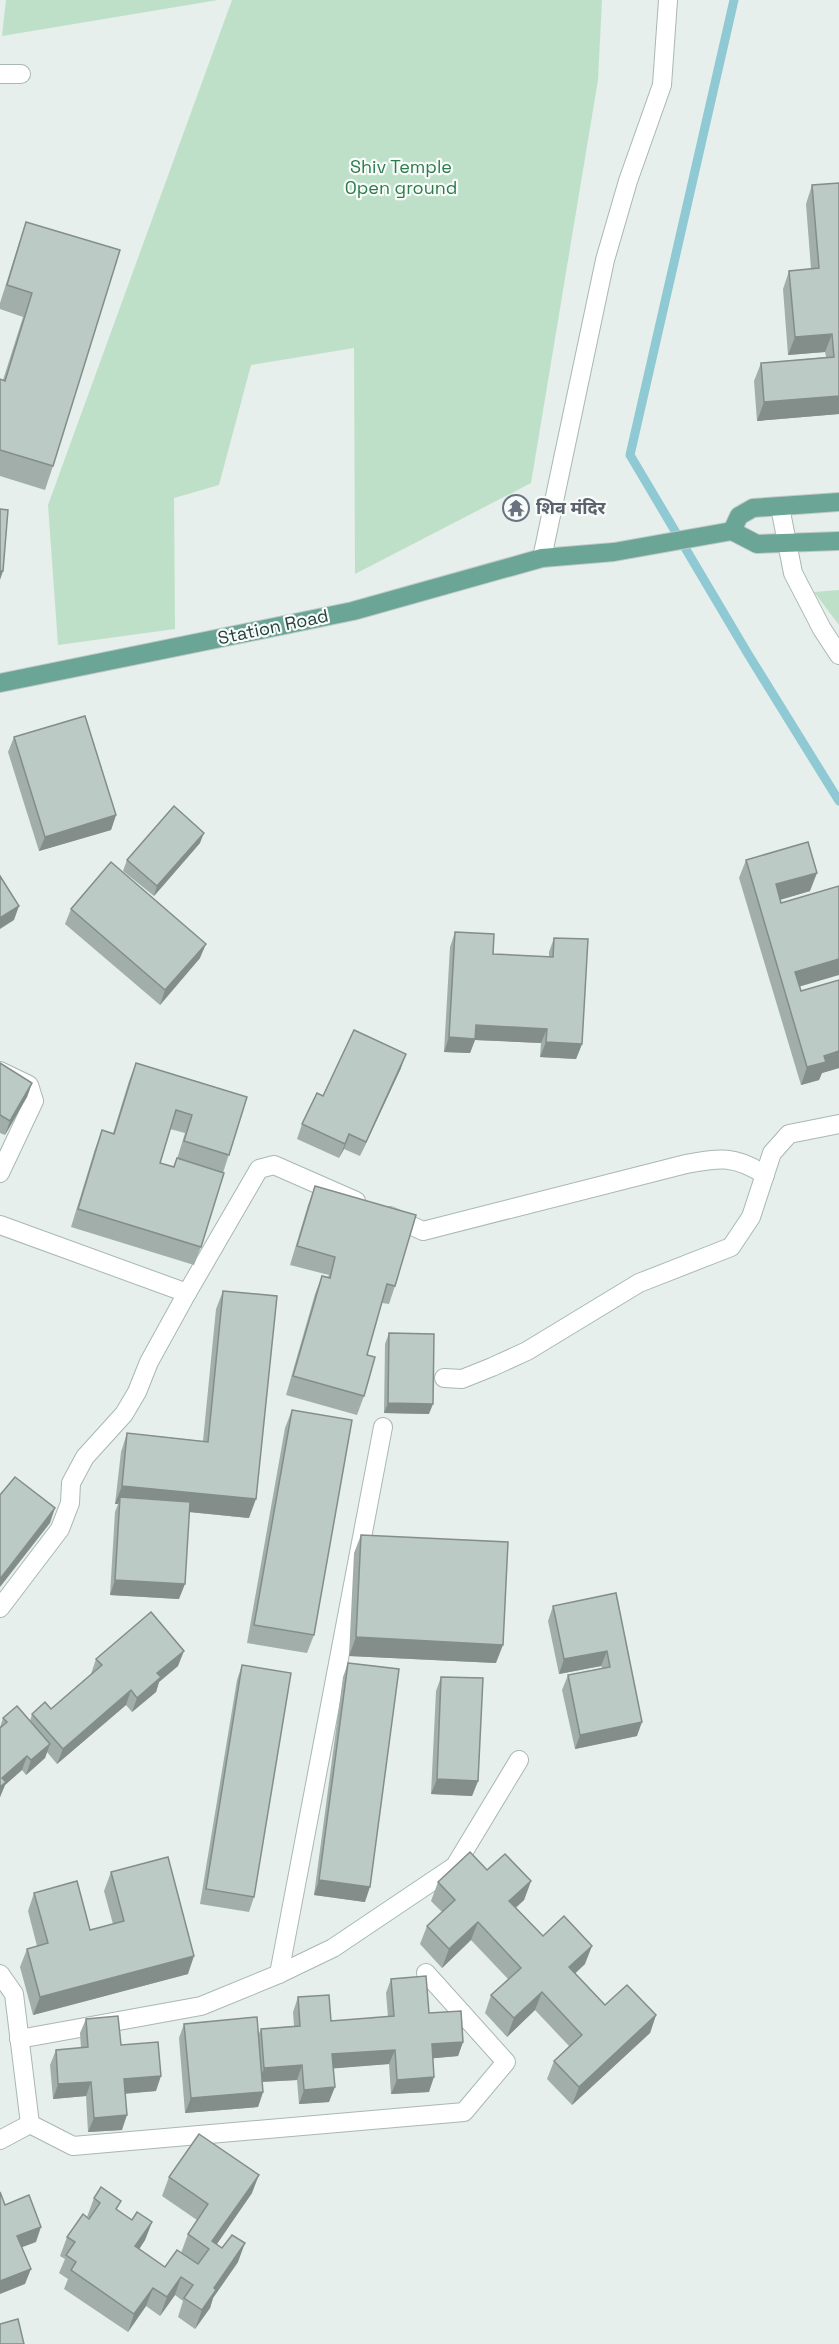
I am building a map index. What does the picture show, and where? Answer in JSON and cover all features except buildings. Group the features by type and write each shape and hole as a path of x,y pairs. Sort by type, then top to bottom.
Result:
{"main road":[{"path":"839,502 753,508 739,516 726,532 757,544 839,541"},
{"name":"Station Road","path":"0,683 353,611 542,558 614,552 726,532"}],"street":[{"path":"542,558 605,260 628,181 662,85 668,0"},
{"path":"0,74 21,74"},
{"path":"780,507 793,573 822,629 839,655"},
{"path":"0,1071 29,1086 34,1101 2,1161"},
{"path":"444,1378 462,1379 501,1363 526,1351 639,1283 731,1247 751,1217 772,1153 789,1134 839,1124"},
{"path":"0,1608 60,1529 70,1503 71,1483 86,1458 124,1414 133,1399 149,1362 259,1169 274,1165 423,1232 686,1164 719,1158 747,1163 765,1174"},
{"path":"0,1225 187,1293"},
{"path":"279,1974 383,1427"},
{"path":"20,2038 201,2006 279,1974 333,1948 455,1866 519,1760"},
{"path":"30,2124 73,2146 464,2112 506,2062 426,1973"},
{"path":"0,1974 14,1994 30,2124"},
{"path":"0,2140 30,2124"}],"green space":[{"path":"6,0 218,0 2,36"},
{"name":"Shiv Temple Open ground","path":"232,0 602,0 598,80 531,483 355,574 354,348 251,365 219,485 174,498 175,629 58,645 48,505"},
{"path":"839,590 839,625 814,592"}],"waterway":[{"path":"734,0 630,455 748,654 839,801"}],"place":[{"name":"शिव मंदिर","path":"516,508"}]}
